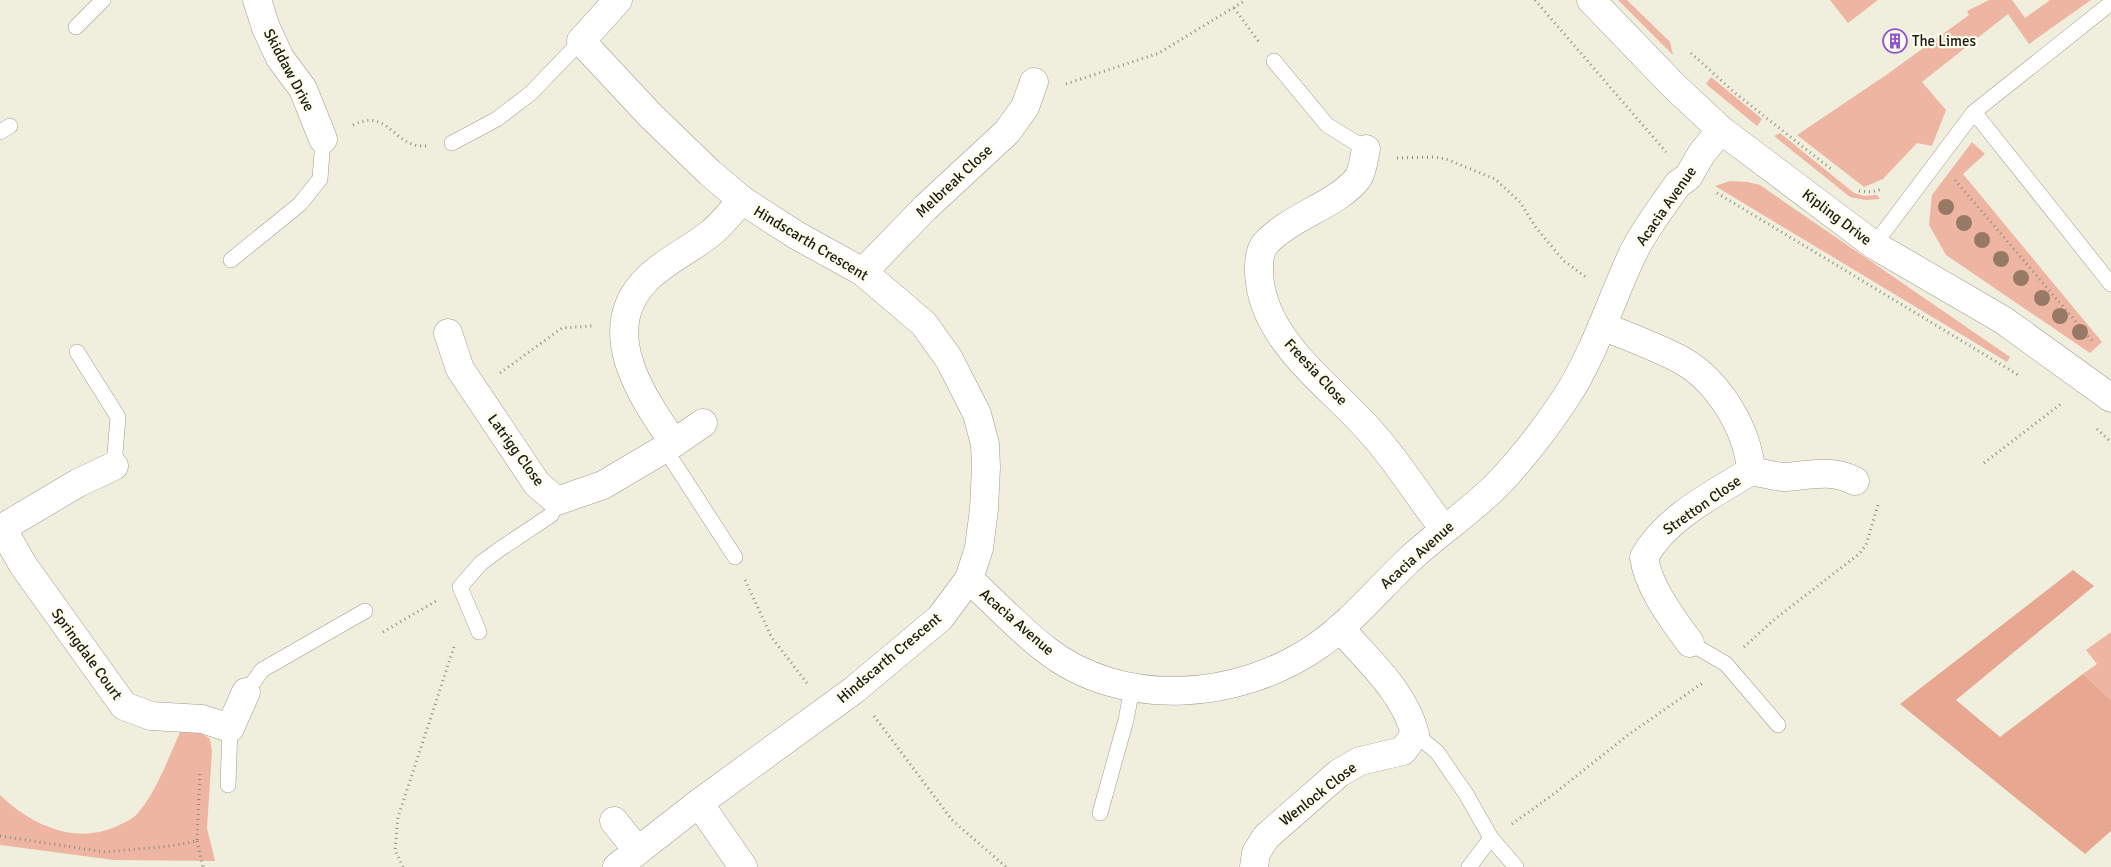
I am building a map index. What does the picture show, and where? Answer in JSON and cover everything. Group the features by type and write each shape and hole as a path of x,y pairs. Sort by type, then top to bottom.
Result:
{"street":[{"name":"Skiddaw Drive","path":"257,0 266,28 280,58 303,89 323,139"},
{"path":"581,41 618,0"},
{"name":"Kipling Drive","path":"1591,0 1674,86 1721,130 1874,245 2003,320 2111,398"},
{"name":"Hindscarth Crescent","path":"581,41 604,68 710,174 742,200 796,235 863,272 924,324 949,359 977,414 985,444 984,509 979,548 969,579 940,618 854,690 698,804 627,859 614,821"},
{"name":"Melbreak Close","path":"863,272 925,208 1007,132 1025,107 1034,82"},
{"name":"Acacia Avenue","path":"969,579 1046,650 1072,666 1102,679 1132,688 1158,691 1195,690 1230,685 1260,677 1316,647 1340,628 1379,588 1444,529 1497,484 1544,430 1583,368 1633,253 1678,184 1688,177 1702,153 1721,130"},
{"name":"Freesia Close","path":"1366,149 1360,177 1344,192 1287,225 1262,248 1259,260 1259,285 1265,304 1287,344 1373,434 1444,529"},
{"path":"670,446 639,385 626,353 623,324 632,298 649,277 712,233 742,200"},
{"name":"Stretton Close","path":"1602,326 1684,362 1701,376 1730,408 1746,446 1751,471"},
{"name":"Latrigg Close","path":"448,333 460,369 474,392 537,484 557,501"},
{"path":"557,501 603,485 670,446 703,423"},
{"name":"Springdale Court","path":"114,466 78,483 1,529 23,565 124,706 151,716 202,719 230,728"},
{"name":"Stretton Close","path":"1690,643 1665,607 1646,572 1644,557 1664,529 1703,500 1751,471 1783,477 1826,473 1841,474 1855,481"},
{"path":"1340,628 1400,697 1410,716 1415,734"},
{"path":"230,728 246,692"},
{"name":"Wenlock Close","path":"1254,867 1256,853 1266,837 1339,773 1360,761 1403,750 1415,734"},
{"path":"698,804 743,867"}],"lane":[{"path":"76,27 103,0"},
{"path":"1874,245 1974,112 2111,2"},
{"path":"452,143 497,119 531,93 581,41"},
{"path":"1274,61 1326,125 1366,149"},
{"path":"1974,112 2111,284"},
{"path":"232,260 300,204 320,179 323,139"},
{"path":"77,352 118,417 114,466"},
{"path":"670,446 735,557"},
{"path":"479,632 460,587 481,563 551,515 557,501"},
{"path":"246,692 262,670 365,611"},
{"path":"1690,643 1726,664 1778,725"},
{"path":"1100,813 1126,720 1132,688"},
{"path":"228,785 230,728"},
{"path":"1415,734 1437,752 1466,794 1491,838 1516,867"},
{"path":"1469,867 1491,838"}],"path":[{"path":"1034,82 1064,85 1159,53 1246,0"},
{"path":"1535,0 1688,177 2025,378"},
{"path":"1234,8 1274,61"},
{"path":"1688,50 1735,94 1839,175"},
{"path":"323,139 366,118 381,122 398,137 420,146 452,143"},
{"path":"1366,149 1402,160 1433,157 1446,159 1495,179 1520,202 1537,229 1564,261 1615,295"},
{"path":"1936,162 1949,172 2097,346"},
{"path":"1854,187 1861,193 1872,192 1891,186"},
{"path":"474,392 562,328 623,324"},
{"path":"1984,463 2064,401 2056,396"},
{"path":"735,557 772,638 827,710"},
{"path":"402,867 395,850 398,817 456,639"},
{"path":"854,690 952,820 1006,867"},
{"path":"202,719 198,841 203,867"},
{"path":"0,836 105,852 170,846 198,841"}],"shaded area":[{"path":"1618,0 1627,0 1670,42 1673,55"},
{"path":"1830,0 1878,0 1848,23"},
{"path":"1989,0 2012,0 2025,18 2050,0 2091,0 2029,44 2008,14 1922,82 1946,110 1932,146 1917,143 1883,179 1864,187 1797,135 1889,73 1969,15 1967,11"},
{"path":"1711,77 1762,119 1757,126 1706,84"},
{"path":"1780,133 1854,193 1864,196 1877,195 1880,199 1866,200 1850,197 1774,136"},
{"path":"1972,142 1985,154 1963,174 2102,342 2090,353 1946,255 1929,225 1932,195"},
{"path":"1730,181 1760,185 2010,357 2007,362 1715,186"},
{"path":"2073,570 2094,586 1956,700 2000,737 2083,674 2111,700 2111,831 2085,854 1900,704"},
{"path":"2111,632 2111,700 2083,674 2097,664 2086,650"},
{"path":"182,728 193,728 210,739 212,751 207,828 215,861 114,860 0,845 0,795 25,815 39,823 53,829 69,832 84,834 100,832 130,819 138,813 151,794 163,772"}],"place":[{"name":"The Limes","path":"1895,41"}]}
